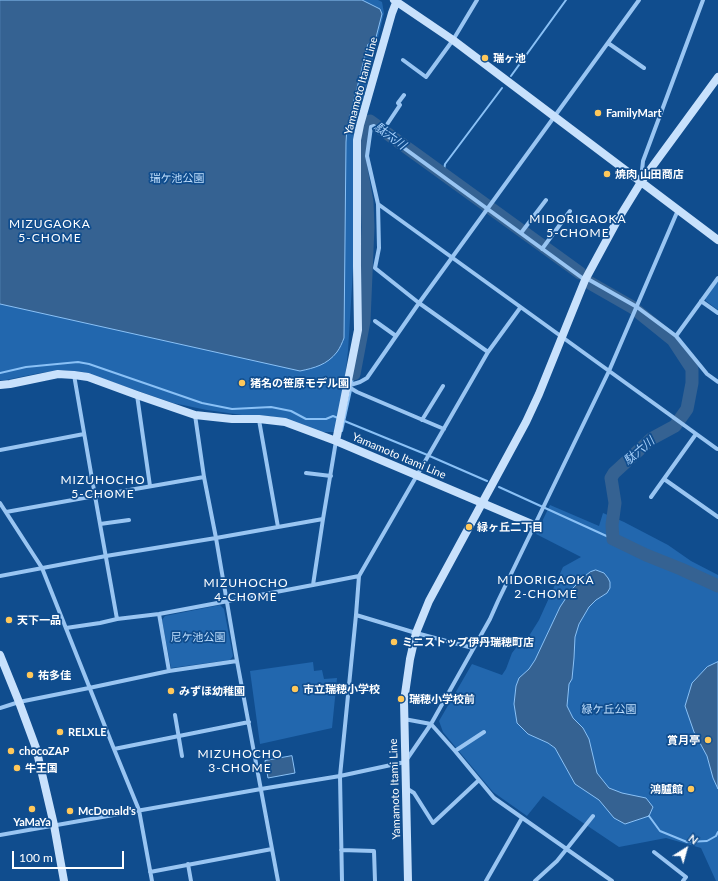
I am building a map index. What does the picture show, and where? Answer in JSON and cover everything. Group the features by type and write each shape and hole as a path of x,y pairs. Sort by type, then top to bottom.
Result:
{"street":[{"path":"396,0 453,40 718,240"},
{"name":"Yamamoto Itami Line","path":"396,0 362,117 357,140 358,330 336,441 482,504 429,601 416,633 410,659 404,701 408,881"},
{"path":"403,60 426,77 453,40 477,0"},
{"path":"347,386 367,378 419,303 640,0"},
{"path":"640,182 643,160 703,0"},
{"path":"608,43 644,68"},
{"path":"636,63 640,58"},
{"path":"534,525 482,504 536,400 585,279 617,221 640,182 718,77"},
{"path":"382,130 400,105 398,103 404,95"},
{"path":"488,352 419,303 376,268 379,248 378,204 366,156 371,127 374,126 382,130 585,279 636,307 676,336 707,374 718,382"},
{"path":"521,233 546,200"},
{"path":"378,204 520,308 718,449"},
{"path":"0,835 340,776 405,762 431,724 490,619 609,371 678,210"},
{"path":"543,247 570,211"},
{"path":"676,336 718,278"},
{"path":"701,301 718,313"},
{"path":"342,881 340,776 359,576 488,352 520,308"},
{"path":"375,321 396,336"},
{"path":"0,385 58,374 88,377 195,415 285,422 336,441 314,585"},
{"path":"74,375 117,619"},
{"path":"347,386 357,392 444,429"},
{"path":"422,420 443,386"},
{"path":"136,395 150,486"},
{"path":"195,415 204,477 228,601 237,661 278,881"},
{"path":"259,419 278,527"},
{"path":"0,450 84,434"},
{"path":"651,497 696,434"},
{"path":"306,473 331,476"},
{"path":"6,512 204,477"},
{"path":"664,479 718,517"},
{"path":"0,503 42,568 139,810 152,881"},
{"path":"0,576 106,556 323,519"},
{"path":"100,524 129,520"},
{"path":"66,628 117,619 159,614 359,576"},
{"path":"159,614 169,671"},
{"path":"356,615 473,648"},
{"path":"0,655 36,748 54,825 64,881"},
{"path":"0,708 19,702 169,671 237,661"},
{"path":"175,715 182,756"},
{"path":"404,719 431,724 494,798 612,881"},
{"path":"114,749 248,722"},
{"path":"455,751 484,732"},
{"path":"406,788 414,793 433,822 479,780"},
{"path":"535,881 557,861 592,816"},
{"path":"486,881 522,818"},
{"path":"150,872 272,850"},
{"path":"341,850 374,851 376,881"},
{"path":"654,852 686,877 683,881"},
{"path":"188,864 191,881"}],"green space":[{"name":"瑞ケ池公園","path":"0,0 378,0 382,2 384,13 354,138 353,269 348,351 345,378 335,432 319,432 270,416 242,415 173,403 83,372 63,370 0,380"},
{"path":"718,281 718,310 706,301 705,298"},
{"name":"緑ケ丘公園","path":"550,505 599,526 603,513 624,522 668,545 691,561 718,575 718,881 716,881 701,848 666,838 619,847 543,796 527,816 493,792 443,732 439,721 472,664 502,675 512,653 525,636 529,636 539,620 563,567 581,557 536,534"},
{"name":"尼ケ池公園","path":"220,605 224,609 233,656 230,660 171,668 162,620 165,616"},
{"path":"313,662 314,671 322,670 324,679 337,678 332,728 260,744 250,671"}],"shaded area":[{"name":"瑞ケ池公園","path":"0,0 362,0 380,9 382,14 374,45 368,44 347,128 344,338 337,352 329,360 310,369 300,371 0,304"},
{"path":"596,570 604,573 608,578 610,588 607,593 596,600 589,607 579,624 575,637 572,679 569,684 567,706 573,718 583,728 589,739 597,773 609,788 622,793 646,798 653,807 649,816 625,824 614,818 599,800 575,784 555,748 548,743 528,734 517,723 514,704 516,686 519,678 529,669 535,660 560,607 572,589 590,572"},
{"path":"718,662 718,789 713,778 707,756 694,732 685,706 692,683 707,667"},
{"path":"292,756 295,773 268,778 265,761"}],"waterway":[{"path":"511,76 566,0"},
{"path":"446,176 444,170 445,164 502,88"},
{"name":"駄六川","path":"354,374 364,321 368,227 367,202 361,168 367,122 370,121 580,273"},
{"name":"駄六川","path":"590,283 632,307 673,340 692,369 692,383 687,409 675,426 651,439 614,473 611,478 615,503 612,525 613,539 718,586"},
{"path":"0,373 26,367 78,362 89,364 202,403 232,409 271,407 291,411 306,419 326,419 333,416 338,418"},
{"path":"352,383 354,374"},
{"path":"342,431 351,390"},
{"path":"342,420 487,481"},
{"path":"499,487 613,539"},
{"path":"649,816 660,831 687,842 707,841 716,836 718,832"}],"place":[{"name":"瑞ヶ池","path":"485,58"},
{"name":"FamilyMart","path":"598,113"},
{"name":"焼肉 山田商店","path":"607,174"},
{"name":"猪名の笹原モデル園","path":"242,383"},
{"name":"緑ヶ丘二丁目","path":"469,527"},
{"name":"天下一品","path":"9,620"},
{"name":"ミニストップ伊丹瑞穂町店","path":"394,642"},
{"name":"祐多佳","path":"30,675"},
{"name":"市立瑞穂小学校","path":"295,689"},
{"name":"みずほ幼稚園","path":"171,691"},
{"name":"瑞穂小学校前","path":"401,699"},
{"name":"RELXLE","path":"60,732"},
{"name":"賞月亭","path":"708,740"},
{"name":"chocoZAP","path":"11,751"},
{"name":"牛王国","path":"17,768"},
{"name":"鴻臚館","path":"691,789"},
{"name":"YaMaYa","path":"32,809"},
{"name":"McDonald's","path":"70,811"}],"district":[{"name":"MIDORIGAOKA 5-CHOME","path":"578,226"},
{"name":"MIZUGAOKA 5-CHOME","path":"50,231"},
{"name":"MIZUHOCHO 5-CHOME","path":"103,487"},
{"name":"MIDORIGAOKA 2-CHOME","path":"546,587"},
{"name":"MIZUHOCHO 4-CHOME","path":"246,590"},
{"name":"MIZUHOCHO 3-CHOME","path":"240,761"}]}
